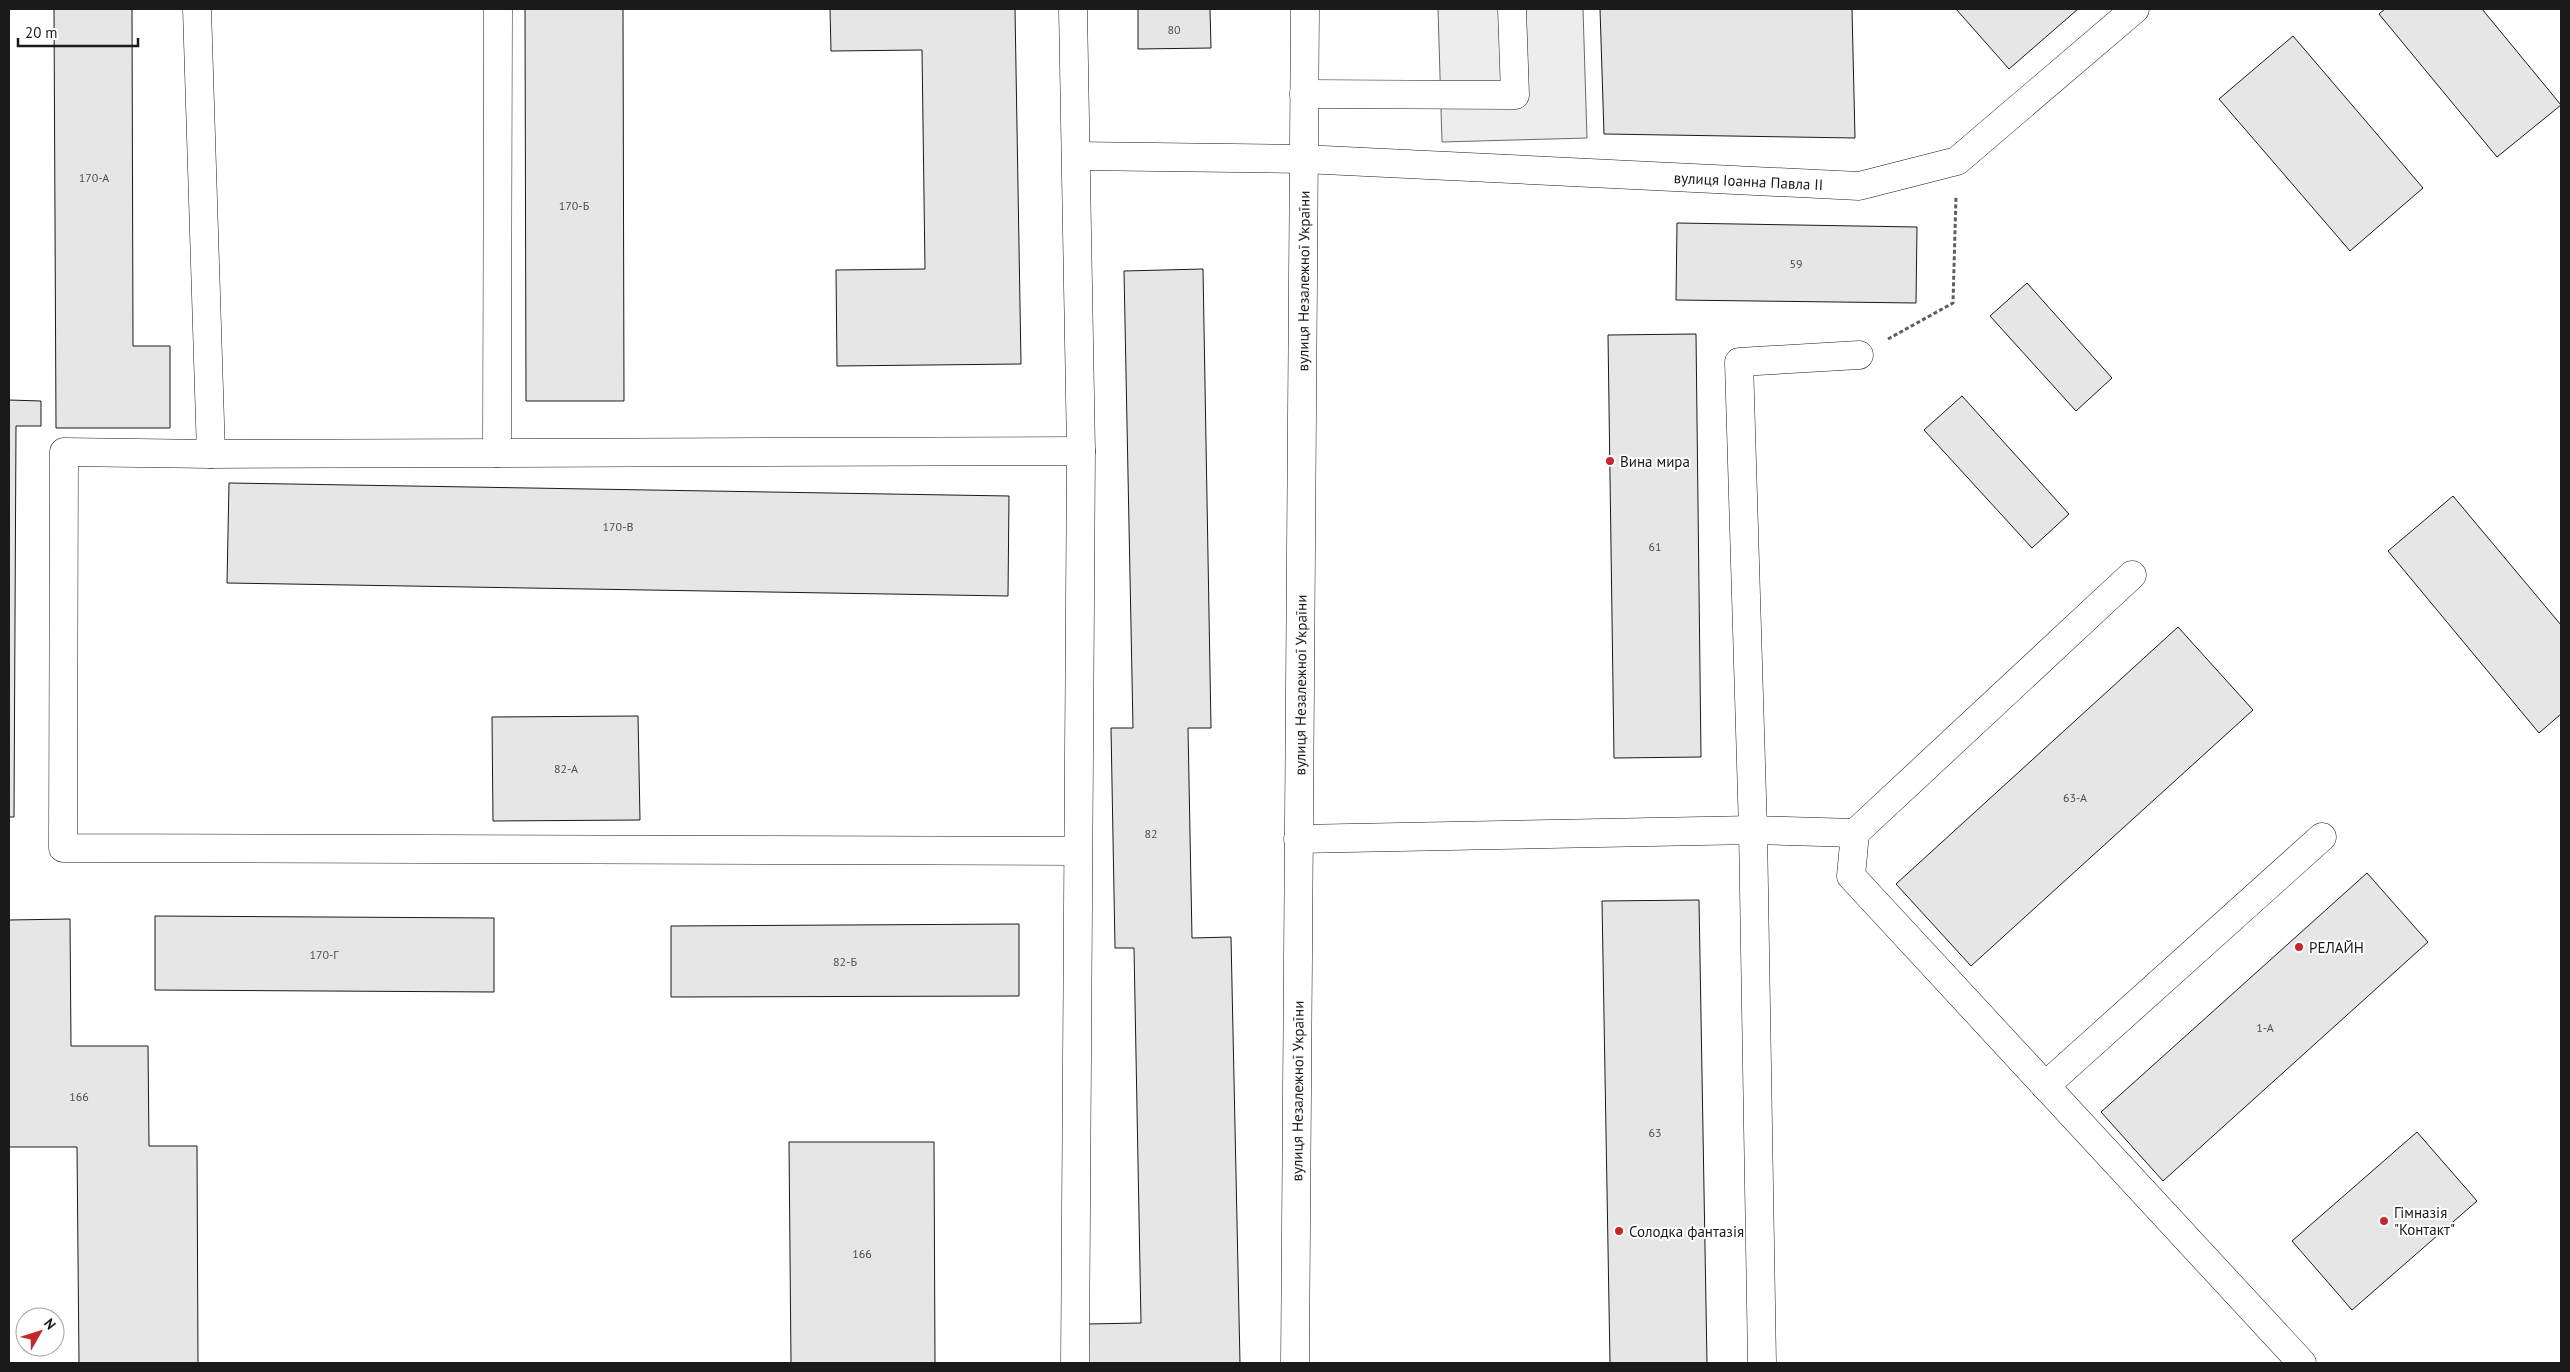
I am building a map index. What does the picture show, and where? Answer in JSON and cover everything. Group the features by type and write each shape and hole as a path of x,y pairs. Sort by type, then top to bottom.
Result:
{"street":[{"path":"197,9 211,454"},
{"path":"497,453 498,9"},
{"path":"1073,9 1081,451 1075,1363"},
{"name":"вулиця Незалежної України","path":"1295,1363 1305,9"},
{"path":"1304,94 1515,95 1512,9"},
{"name":"вулиця Іоанна Павла ІІ","path":"1077,156 1303,159 1859,186 1957,161 2135,9"},
{"path":"1762,1363 1753,830 1739,362 1859,356"},
{"path":"1077,851 63,848 64,452 211,454 1081,451"},
{"path":"2132,575 1855,833 1851,876 2302,1363"},
{"path":"1298,839 1753,830 1855,833"},
{"path":"2045,1086 2322,837"}],"path":[{"path":"1859,356 1953,303 1957,161"}],"shaded area":[{"path":"1438,9 1583,9 1587,138 1442,142"}],"building":[{"path":"54,9 132,9 133,346 170,346 170,428 56,428"},
{"path":"525,9 623,9 624,401 526,401"},
{"path":"830,9 1015,9 1021,364 837,366 836,270 925,269 922,50 831,51"},
{"path":"1138,9 1210,9 1211,48 1138,49"},
{"path":"1600,9 1852,9 1855,138 1604,134"},
{"path":"1956,9 2078,9 2009,69"},
{"path":"2385,9 2482,9 2561,105 2497,157 2379,14"},
{"path":"2293,36 2423,188 2350,251 2219,99"},
{"path":"1677,223 1917,227 1916,303 1676,300"},
{"path":"1203,269 1211,728 1188,728 1192,938 1231,937 1240,1363 1088,1363 1087,1324 1141,1323 1134,948 1115,948 1111,728 1133,728 1124,271"},
{"path":"2027,283 2112,378 2076,411 1990,316"},
{"path":"1696,334 1701,757 1614,758 1608,335"},
{"path":"1962,396 2069,514 2032,548 1924,430"},
{"path":"9,400 41,401 41,426 16,426 14,817 9,817"},
{"path":"229,483 1009,496 1008,596 227,583"},
{"path":"2453,496 2561,625 2561,714 2539,733 2388,551"},
{"path":"2178,627 2253,710 1971,966 1896,884"},
{"path":"638,716 640,820 493,821 492,717"},
{"path":"2367,873 2428,942 2163,1181 2101,1112"},
{"path":"1699,900 1707,1363 1610,1363 1602,901"},
{"path":"155,916 494,918 494,992 155,990"},
{"path":"70,919 71,1046 148,1046 149,1146 197,1146 198,1363 79,1363 77,1147 9,1147 9,920"},
{"path":"1019,924 1019,996 671,997 671,926"},
{"name":"Гімназія \"Контакт\"","path":"2417,1132 2477,1201 2352,1310 2292,1241"},
{"path":"789,1142 934,1142 935,1363 791,1363"}],"place":[{"name":"Вина мира","path":"1610,461"},
{"name":"РЕЛАЙН","path":"2299,947"},
{"name":"Гімназія \"Контакт\"","path":"2384,1221"},
{"name":"Солодка фантазія","path":"1619,1231"}]}
